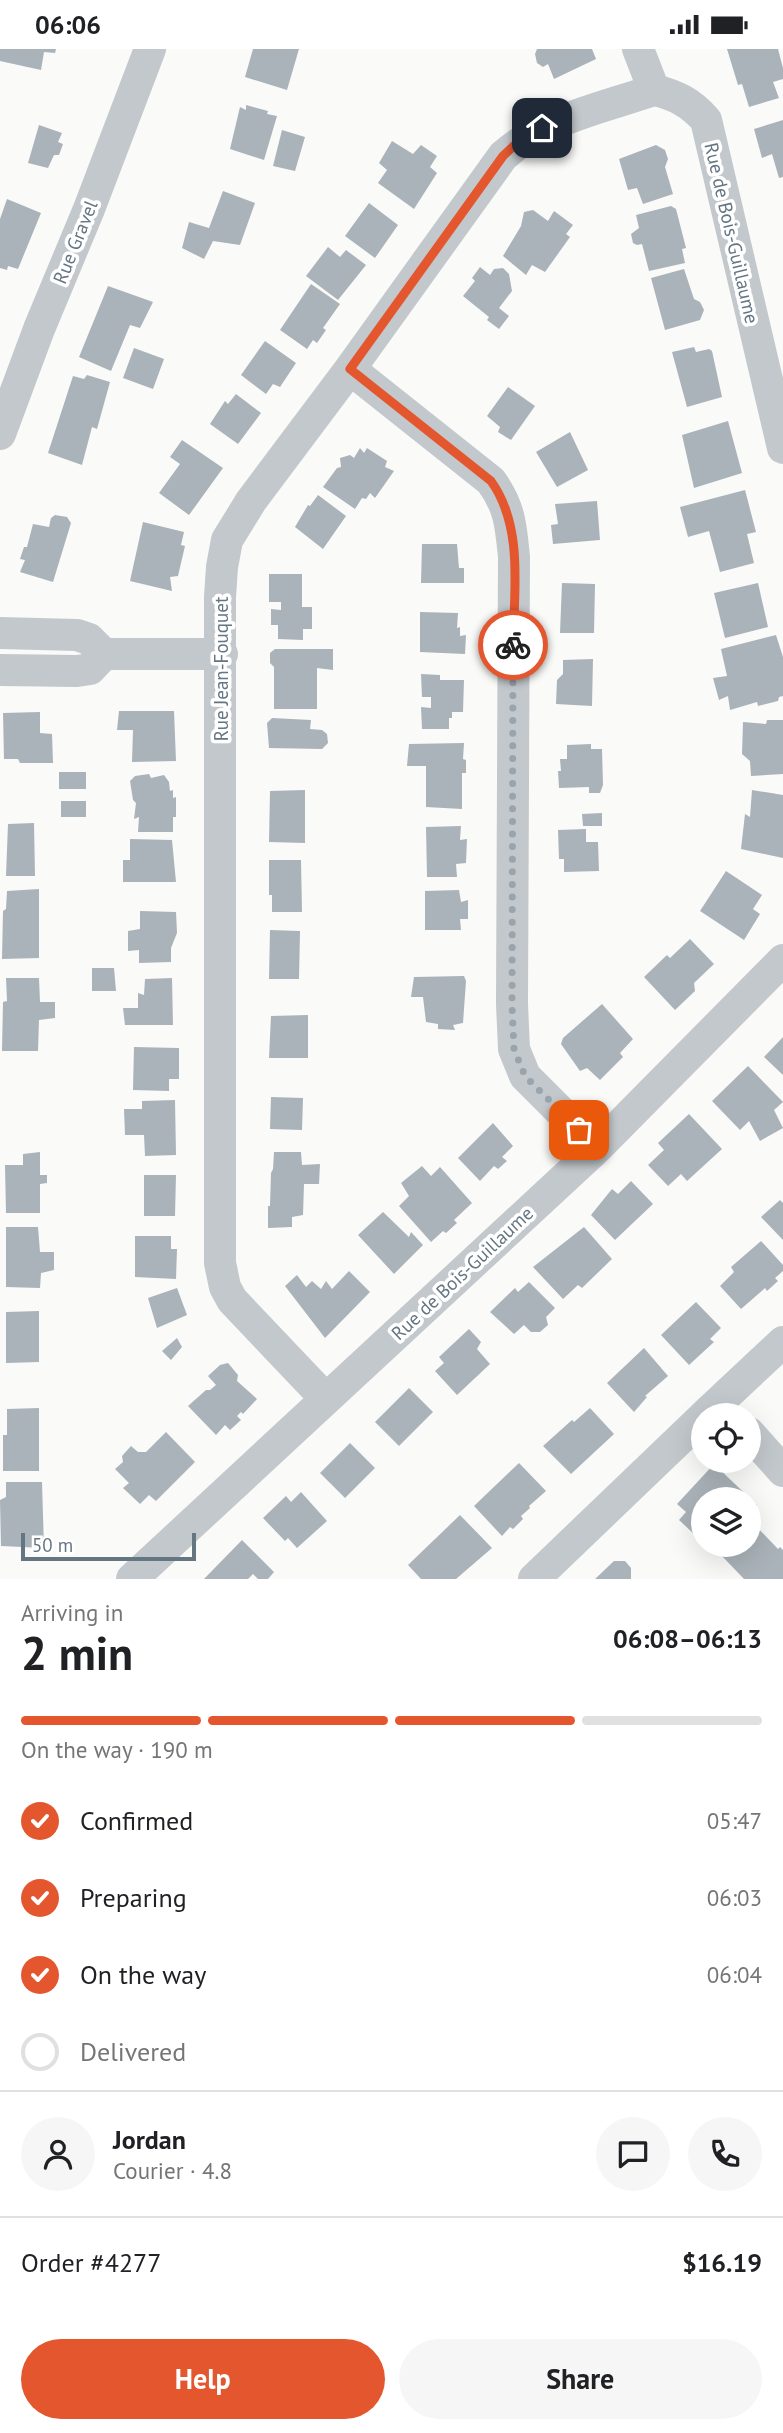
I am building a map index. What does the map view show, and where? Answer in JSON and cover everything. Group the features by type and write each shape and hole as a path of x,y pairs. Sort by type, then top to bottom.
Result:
{"street":[{"name":"Rue Gravel","path":"0,434 38,330 89,209 150,49"},
{"path":"638,49 654,90"},
{"name":"Rue Jean-Fouquet","path":"326,1399 232,1300 225,1287 220,1263 220,597 222,567 228,540 251,501 503,156 520,140 542,128 654,90"},
{"name":"Rue de Bois-Guillaume","path":"654,90 672,94 692,105 706,120 783,448"},
{"path":"350,369 491,481 502,497 510,517 514,557 514,1049 525,1076 597,1148"},
{"path":"0,633 77,635 89,639 104,654 222,654"},
{"path":"0,670 90,669 104,654"},
{"name":"Rue de Bois-Guillaume","path":"132,1579 597,1148 783,960"},
{"path":"724,1403 783,1342"},
{"path":"534,1579 691,1434"},
{"path":"761,1446 783,1471"}],"building":[{"path":"0,49 56,49 55,53 44,52 41,70 0,61"},
{"path":"253,49 299,49 287,90 245,77"},
{"path":"537,49 592,49 596,59 554,79 548,64 543,67 537,63 535,54"},
{"path":"727,49 778,49 783,79 773,82 779,98 749,107 742,84 738,85"},
{"path":"246,105 277,116 264,160 230,149 240,107 246,110"},
{"path":"783,120 783,177 779,178 772,154 762,158 754,129"},
{"path":"39,125 62,133 58,142 63,144 59,155 54,155 48,168 28,163"},
{"path":"282,130 305,137 295,171 273,166"},
{"path":"392,141 413,154 421,145 437,156 430,167 437,173 414,209 378,183 387,170 379,163"},
{"path":"656,145 665,150 668,159 665,167 673,194 643,204 637,188 628,190 619,159"},
{"path":"223,191 255,203 240,245 213,241 204,259 182,248 189,222 209,228"},
{"path":"7,199 41,213 18,269 8,266 7,270 0,268 0,219"},
{"path":"369,203 398,225 375,258 345,236"},
{"path":"671,206 676,209 686,248 682,249 685,263 649,271 642,244 633,243 631,234 639,228 636,215"},
{"path":"533,210 548,221 554,211 573,225 566,234 570,237 545,272 532,265 526,275 503,256 521,226 524,212"},
{"path":"328,247 340,257 346,250 366,265 338,300 306,276"},
{"path":"480,267 490,275 494,269 503,268 509,274 512,291 499,308 509,316 499,329 463,296 475,281 472,278"},
{"path":"684,269 694,299 700,302 704,310 700,320 665,330 651,278"},
{"path":"311,284 340,304 323,328 326,330 317,343 313,340 307,349 280,330"},
{"path":"108,286 153,302 140,328 130,325 111,371 79,357"},
{"path":"265,341 296,363 280,387 273,384 266,394 241,375"},
{"path":"694,347 696,352 709,349 712,351 722,397 687,407 672,352"},
{"path":"134,348 164,359 153,389 123,378"},
{"path":"87,375 110,382 97,429 92,427 82,465 48,453 73,376 84,379"},
{"path":"508,387 535,406 511,440 498,432 500,427 487,416"},
{"path":"236,394 261,413 238,444 210,424 225,401 228,404"},
{"path":"728,421 742,473 694,488 682,435"},
{"path":"570,432 588,470 557,487 536,452"},
{"path":"182,440 223,468 189,515 159,493 180,464 170,457"},
{"path":"360,448 364,453 367,448 387,461 385,467 394,471 375,498 370,493 366,499 362,498 355,509 323,487 337,468 341,467 340,458 350,455 354,458"},
{"path":"745,490 756,532 747,534 754,563 720,572 709,531 688,537 680,507"},
{"path":"318,495 346,516 323,549 295,527 308,505 310,506"},
{"path":"597,501 600,540 553,544 551,525 558,524 555,504"},
{"path":"55,515 67,517 71,523 53,582 20,572 25,560 20,559 24,547 27,547 33,524 49,527 51,518"},
{"path":"143,522 184,532 181,545 185,546 178,576 170,577 172,591 130,581"},
{"path":"422,544 457,544 459,568 464,568 464,583 421,583"},
{"path":"269,574 302,574 302,607 312,607 312,629 303,629 303,640 278,639 278,625 271,625 271,609 281,610 281,602 269,602"},
{"path":"562,583 595,584 594,633 560,633"},
{"path":"758,583 768,627 725,638 714,593"},
{"path":"420,612 458,613 457,628 460,627 460,636 466,635 465,654 420,652"},
{"path":"776,635 783,657 783,696 779,697 778,701 758,706 757,702 730,710 728,696 719,700 713,678 727,676 721,649"},
{"path":"275,649 333,649 333,670 317,668 317,709 274,709 274,667 270,663 270,653"},
{"path":"593,659 592,706 556,704 557,680 563,674 563,660"},
{"path":"421,674 440,675 440,680 464,680 463,712 452,712 449,729 422,729 421,707 431,708 431,697 422,697"},
{"path":"119,711 174,711 176,761 132,762 133,730 117,730"},
{"path":"40,712 40,733 52,734 53,763 20,763 18,759 4,759 3,713"},
{"path":"272,718 311,720 310,729 322,730 327,734 328,743 322,749 269,748 267,723"},
{"path":"767,720 783,720 783,774 751,776 750,761 742,754 743,722 766,724"},
{"path":"464,743 466,773 462,773 462,809 426,807 426,766 407,766 409,744"},
{"path":"591,744 591,749 602,749 603,785 600,793 589,793 589,787 559,788 560,759 567,759 567,745"},
{"path":"59,772 86,772 86,789 59,789"},
{"path":"149,774 151,778 164,775 169,782 170,791 173,790 173,798 176,797 173,832 138,832 139,817 134,819 136,803 133,800 130,781 135,776"},
{"path":"305,790 305,843 269,842 270,791"},
{"path":"752,790 783,795 783,858 741,849 745,814 750,817"},
{"path":"61,801 86,801 86,817 61,817"},
{"path":"602,813 602,826 583,826 582,814"},
{"path":"34,823 35,876 6,876 8,824"},
{"path":"461,826 460,840 467,839 466,863 456,864 457,877 427,877 426,827"},
{"path":"586,829 586,842 598,842 599,871 564,872 564,859 559,859 558,830"},
{"path":"130,839 172,840 176,882 123,882 123,860 130,860"},
{"path":"269,860 301,860 302,912 272,912"},
{"path":"726,871 762,895 753,909 760,914 744,940 700,911"},
{"path":"39,889 39,958 2,959 3,911 6,909 7,891"},
{"path":"459,890 461,902 468,900 468,919 460,919 461,930 425,930 425,891"},
{"path":"140,911 176,912 177,933 171,948 171,962 139,963 139,950 128,951 128,931 140,929"},
{"path":"270,930 300,931 299,979 269,979"},
{"path":"690,939 714,964 694,983 695,991 675,1010 644,977 667,955 670,958"},
{"path":"92,968 114,968 116,991 92,991"},
{"path":"464,976 466,981 463,1023 453,1025 455,1030 438,1029 438,1024 426,1022 423,997 411,997 414,977"},
{"path":"6,978 39,978 40,1002 55,1002 55,1018 39,1020 38,1051 2,1051 3,1002 7,1001"},
{"path":"172,978 173,1025 125,1025 123,1008 138,1008 138,993 144,995 145,979"},
{"path":"602,1004 633,1039 620,1053 623,1057 600,1080 587,1068 580,1071 561,1044 563,1038"},
{"path":"308,1015 308,1058 269,1058 271,1016"},
{"path":"783,1037 783,1075 764,1057"},
{"path":"134,1047 179,1048 179,1079 169,1079 169,1091 133,1090"},
{"path":"748,1066 783,1102 774,1110 783,1128 760,1141 749,1121 740,1130 712,1101"},
{"path":"271,1097 303,1098 302,1130 270,1129"},
{"path":"175,1100 176,1155 145,1156 144,1135 125,1135 124,1109 142,1109 142,1101"},
{"path":"689,1114 722,1149 687,1181 681,1174 668,1186 648,1165 664,1150 658,1143"},
{"path":"493,1123 513,1146 502,1157 507,1161 498,1169 494,1166 480,1181 458,1158"},
{"path":"40,1152 40,1175 47,1175 47,1183 40,1184 40,1213 6,1213 5,1165 23,1165 23,1154"},
{"path":"274,1152 301,1152 302,1165 320,1164 319,1184 304,1184 303,1215 292,1217 292,1227 268,1228"},
{"path":"422,1166 431,1176 440,1167 472,1203 454,1220 457,1223 431,1242 399,1206 409,1196 401,1183"},
{"path":"144,1175 176,1175 175,1216 144,1216"},
{"path":"631,1181 653,1204 615,1240 591,1215 612,1189 618,1194"},
{"path":"780,1200 783,1203 783,1240 761,1217"},
{"path":"383,1212 409,1237 411,1232 423,1245 394,1274 358,1235"},
{"path":"6,1227 38,1227 40,1252 54,1252 54,1270 41,1273 40,1288 6,1287"},
{"path":"584,1227 612,1259 582,1288 578,1285 563,1299 533,1267"},
{"path":"135,1236 171,1236 171,1249 177,1249 176,1279 135,1277"},
{"path":"761,1241 783,1265 783,1271 775,1278 778,1281 767,1291 765,1288 741,1309 720,1286 734,1272 731,1267"},
{"path":"349,1271 370,1292 325,1338 285,1286 297,1275 306,1287 312,1281 321,1289 326,1281 332,1289"},
{"path":"529,1282 555,1308 546,1317 548,1325 540,1332 531,1332 524,1325 514,1334 490,1312 515,1288 518,1292"},
{"path":"177,1288 187,1315 157,1328 148,1298"},
{"path":"696,1302 721,1328 710,1339 714,1342 689,1365 661,1335"},
{"path":"39,1311 39,1362 6,1363 6,1312"},
{"path":"469,1329 481,1342 477,1349 490,1364 457,1395 435,1371 444,1363 439,1357"},
{"path":"177,1338 182,1347 171,1360 162,1351"},
{"path":"644,1348 668,1376 645,1396 647,1397 634,1412 607,1383"},
{"path":"228,1363 238,1375 237,1381 257,1399 243,1414 241,1412 237,1416 241,1420 230,1430 225,1425 216,1435 188,1406 216,1385 208,1376 220,1365"},
{"path":"409,1388 433,1412 399,1446 375,1422"},
{"path":"39,1408 39,1471 3,1471 3,1435 7,1435 7,1409"},
{"path":"590,1408 614,1434 571,1474 543,1446"},
{"path":"166,1432 195,1462 156,1501 149,1495 140,1504 123,1488 129,1483 115,1469 123,1462 122,1456 131,1446 138,1452 146,1452"},
{"path":"350,1443 375,1468 345,1498 320,1473"},
{"path":"519,1463 546,1491 529,1506 521,1516 523,1519 502,1536 474,1506"},
{"path":"706,1473 723,1473 738,1487 693,1487"},
{"path":"6,1482 42,1482 44,1548 1,1546 0,1500 6,1497"},
{"path":"691,1489 691,1531 679,1520 686,1512 677,1504"},
{"path":"301,1492 327,1521 297,1548 288,1538 285,1541 263,1518 286,1496 291,1502"},
{"path":"460,1515 492,1548 456,1579 421,1579 408,1565"},
{"path":"761,1531 778,1549 780,1547 783,1550 783,1579 744,1579 723,1557 761,1557"},
{"path":"242,1540 274,1572 268,1579 258,1579 253,1574 248,1579 204,1579"},
{"path":"614,1561 625,1561 631,1568 631,1579 595,1579"}],"way so far":[{"path":"513,645 514,1049 525,1076 579,1130"}],"route":[{"path":"513,645 514,557 510,517 502,497 491,481 350,369 503,156 520,140 542,128"}]}
